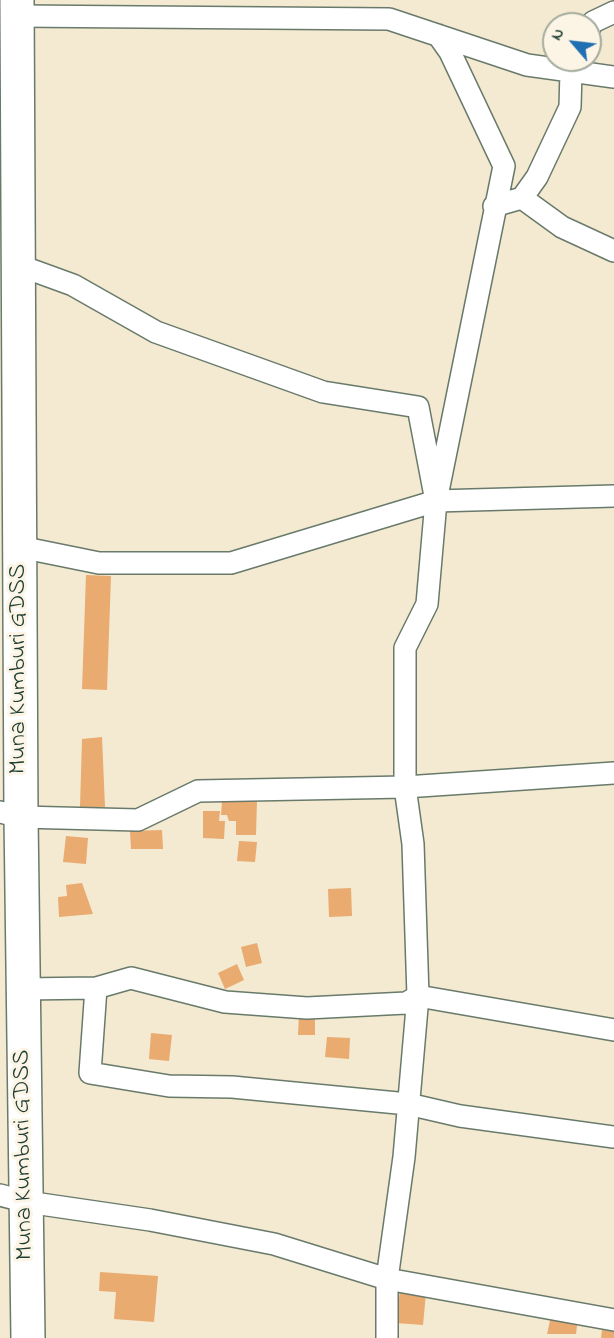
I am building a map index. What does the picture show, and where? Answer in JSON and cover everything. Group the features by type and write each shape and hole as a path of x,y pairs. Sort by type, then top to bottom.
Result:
{"highway":[{"name":"Muna Kumburi GDSS","path":"17,8 9,69 18,265 9,380 20,547 20,676 10,815 23,989 14,1198 28,1338"}],"street":[{"path":"17,8 389,19 527,65 542,65"},
{"path":"387,1338 387,1279 408,1104 418,996 413,844 405,787 405,648 427,604 436,501 494,206 504,166 450,52 438,36"},
{"path":"494,206 522,198 537,177 570,107 573,72"},
{"path":"596,72 614,77"},
{"path":"522,198 562,227 614,251"},
{"path":"18,265 73,285 156,332 323,392 418,407 436,501"},
{"path":"20,547 99,563 231,563 436,501 614,496"},
{"path":"0,651 20,676"},
{"path":"10,815 138,820 198,791 405,787 614,772"},
{"path":"23,989 96,988 130,978 225,1002 307,1008 406,1003 418,996 614,1030"},
{"path":"96,988 90,1073 169,1086 232,1087 408,1104 460,1116 614,1137"},
{"path":"14,1198 150,1220 274,1244 387,1279 614,1320"}],"building":[{"path":"86,575 111,576 107,690 82,689"},
{"path":"102,737 105,807 80,807 82,739"},
{"path":"222,801 257,801 256,835 236,835 236,821 229,821 227,815 221,815"},
{"path":"203,811 220,811 219,821 225,821 224,839 203,838"},
{"path":"162,830 163,849 131,849 130,831"},
{"path":"66,836 88,838 86,864 63,862"},
{"path":"239,841 257,842 255,862 237,861"},
{"path":"82,883 93,914 59,917 58,897 67,896 66,885"},
{"path":"351,888 352,916 329,917 328,889"},
{"path":"257,943 262,963 246,967 241,947"},
{"path":"237,964 244,980 225,989 218,973"},
{"path":"299,1014 315,1014 315,1035 298,1035"},
{"path":"151,1033 172,1035 169,1061 149,1059"},
{"path":"327,1037 350,1038 349,1059 325,1057"},
{"path":"100,1272 158,1276 154,1322 114,1319 116,1292 99,1291"},
{"path":"400,1290 426,1293 423,1325 396,1323"},
{"path":"551,1316 578,1317 576,1334 547,1334"},
{"path":"602,1330 614,1331 614,1338 601,1338"}]}
